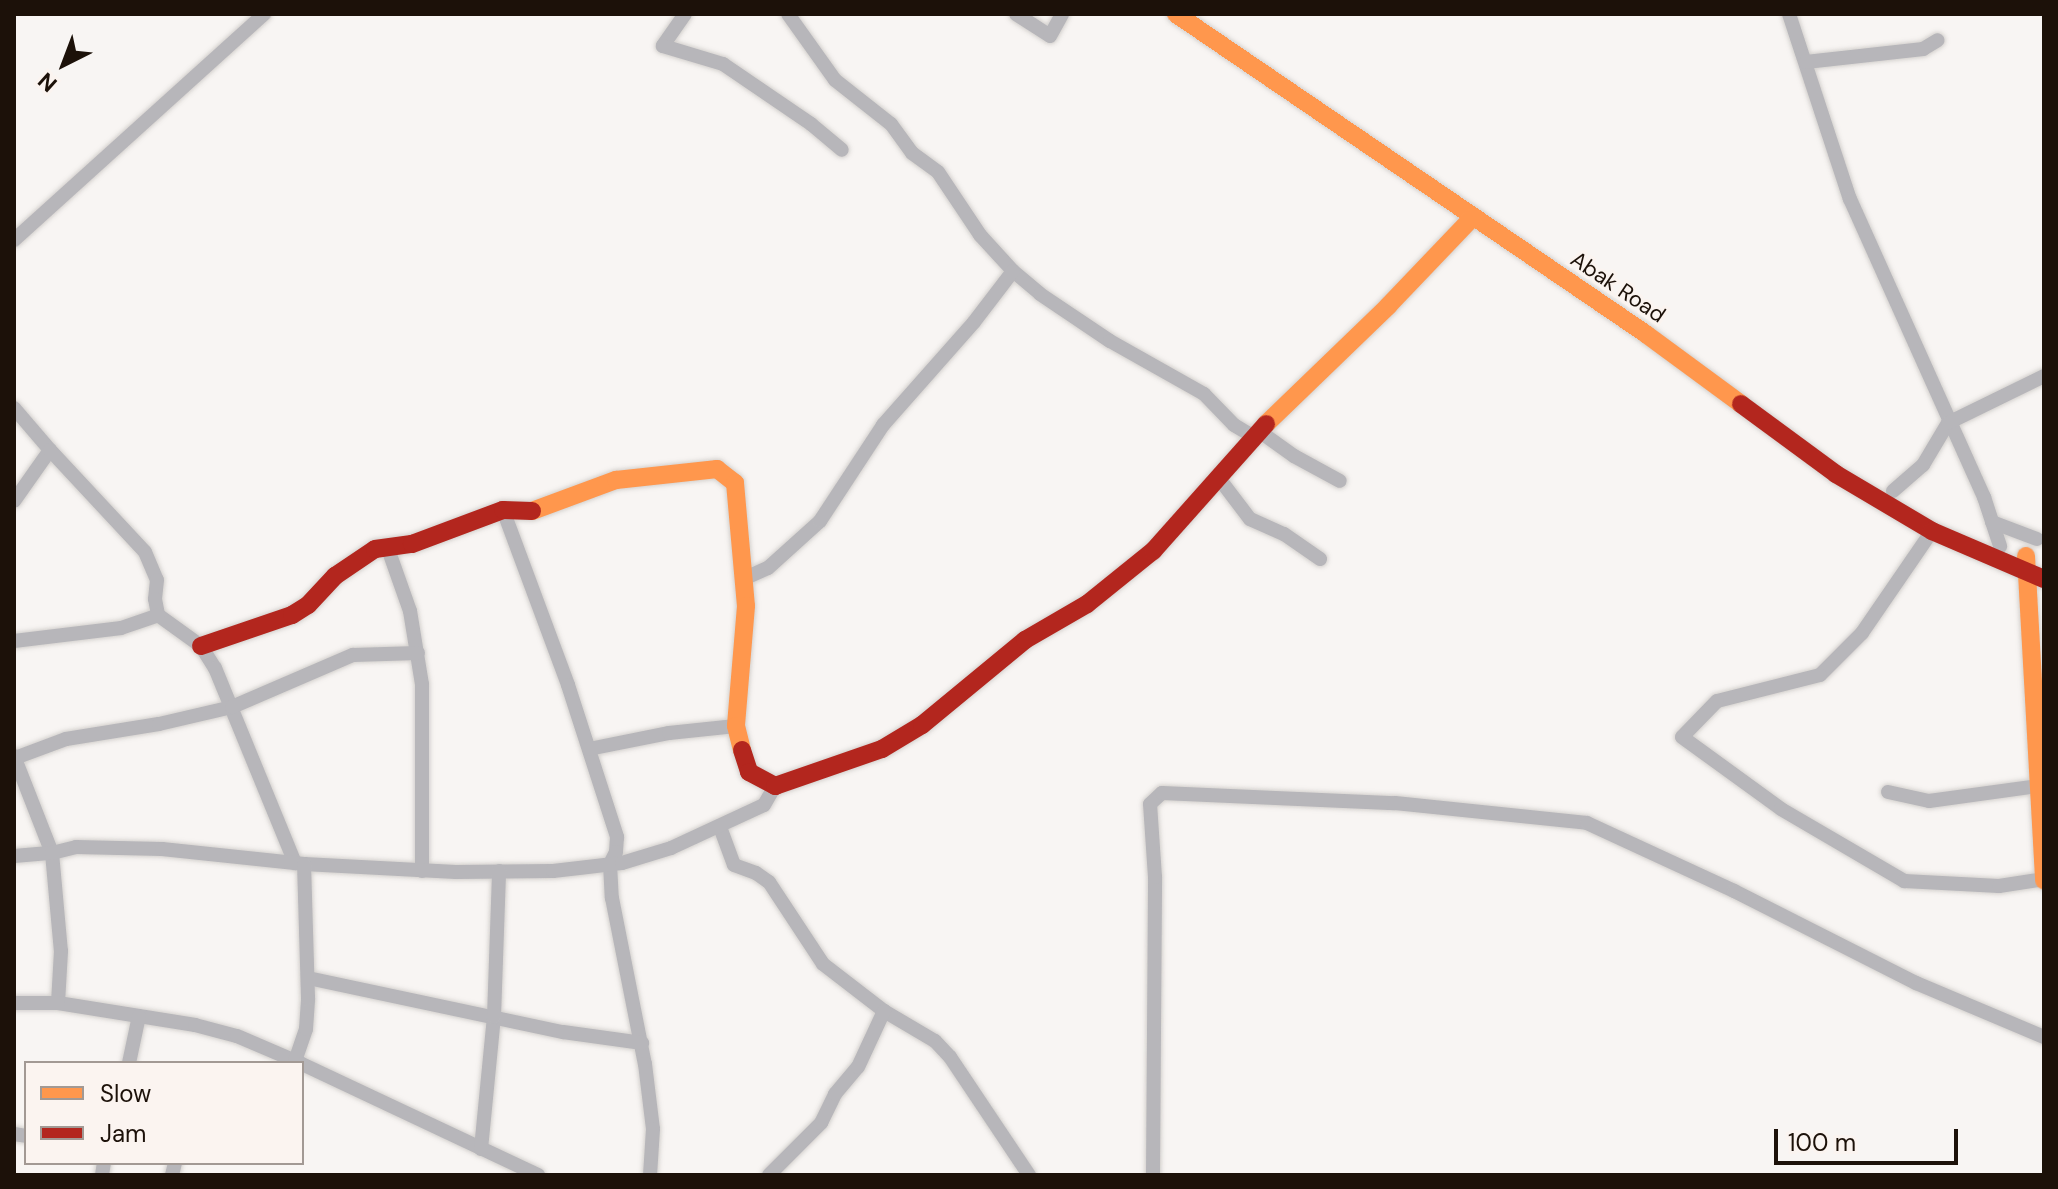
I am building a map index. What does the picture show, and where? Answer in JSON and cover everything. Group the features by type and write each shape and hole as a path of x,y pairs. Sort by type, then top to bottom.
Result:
{"main road":[{"name":"Abak Road","path":"1176,14 1646,334 1836,474 1932,531 2035,568"},
{"name":"Abak Road","path":"1201,14 1550,250 1893,491 2000,546 2035,568"},
{"path":"201,646 292,615 360,556 387,546 412,544 503,510 534,511 616,480 717,469 735,483 743,579 744,661 736,726 749,772 775,786 882,749 922,725 1025,640 1087,604 1153,551 1177,528 1256,434 1324,364 1388,306 1473,217"},
{"path":"2035,568 2044,880"}],"street":[{"path":"14,240 264,14"},
{"path":"685,14 663,46 723,64 811,124 842,150"},
{"path":"788,14 835,80 891,124 912,153 938,172 980,235 1013,271 1040,294 1110,341 1204,394 1234,425 1340,481"},
{"path":"1016,14 1050,36 1062,14"},
{"path":"1789,14 1850,199 2000,546"},
{"path":"1806,62 1923,49 1938,40"},
{"path":"743,579 768,568 820,521 883,425 974,322 1013,271"},
{"path":"1893,491 1923,465 1948,423 2044,376"},
{"path":"14,408 145,552 157,580 155,599 158,615 201,646 232,707 300,864 308,978 306,1029 299,1061"},
{"path":"14,501 50,450"},
{"path":"1218,477 1250,519 1284,534 1320,559"},
{"path":"503,510 589,749 617,837 616,852 610,864 612,898 642,1043 653,1129 650,1175"},
{"path":"1992,522 2040,535 2035,568"},
{"path":"1932,531 1862,633 1820,675 1717,701 1682,737 1781,809 1904,881 1999,886 2044,880"},
{"path":"387,546 410,611 418,653 425,747 422,871"},
{"path":"14,641 121,628 158,615"},
{"path":"58,1003 61,951 52,853 15,757 66,739 159,724 232,707 353,655 418,653"},
{"path":"589,749 669,733 736,726"},
{"path":"14,856 52,853 76,847 162,849 300,864 422,871 553,871 641,858 720,827 764,805 775,786"},
{"path":"1888,792 1929,801 2039,786"},
{"path":"1153,1175 1155,877 1150,804 1162,793 1395,803 1587,823 1734,891 1916,983 2044,1037"},
{"path":"720,827 734,865 756,873 769,882 823,964 884,1011 935,1041 950,1057 1029,1175"},
{"path":"481,1149 494,1017 499,871"},
{"path":"308,978 494,1017 642,1043"},
{"path":"14,1003 58,1003 237,1036 294,1061"},
{"path":"769,1175 821,1123 835,1094 858,1067 884,1011"},
{"path":"129,1061 139,1016"},
{"path":"304,1065 538,1175"}],"traffic: slow":[{"path":"1176,14 1646,334 1741,404"},
{"path":"1266,424 1388,306 1473,217"},
{"path":"532,511 616,480 717,469 735,483 746,606 736,726 742,750"},
{"path":"2026,556 2044,881"}],"traffic: jam":[{"path":"1741,404 1836,474 1932,531 2044,579"},
{"path":"742,750 749,772 775,786 882,749 922,725 1025,640 1087,604 1153,551 1266,424"},
{"path":"201,646 292,615 308,605 335,576 375,549 412,544 503,510 532,511"}]}
